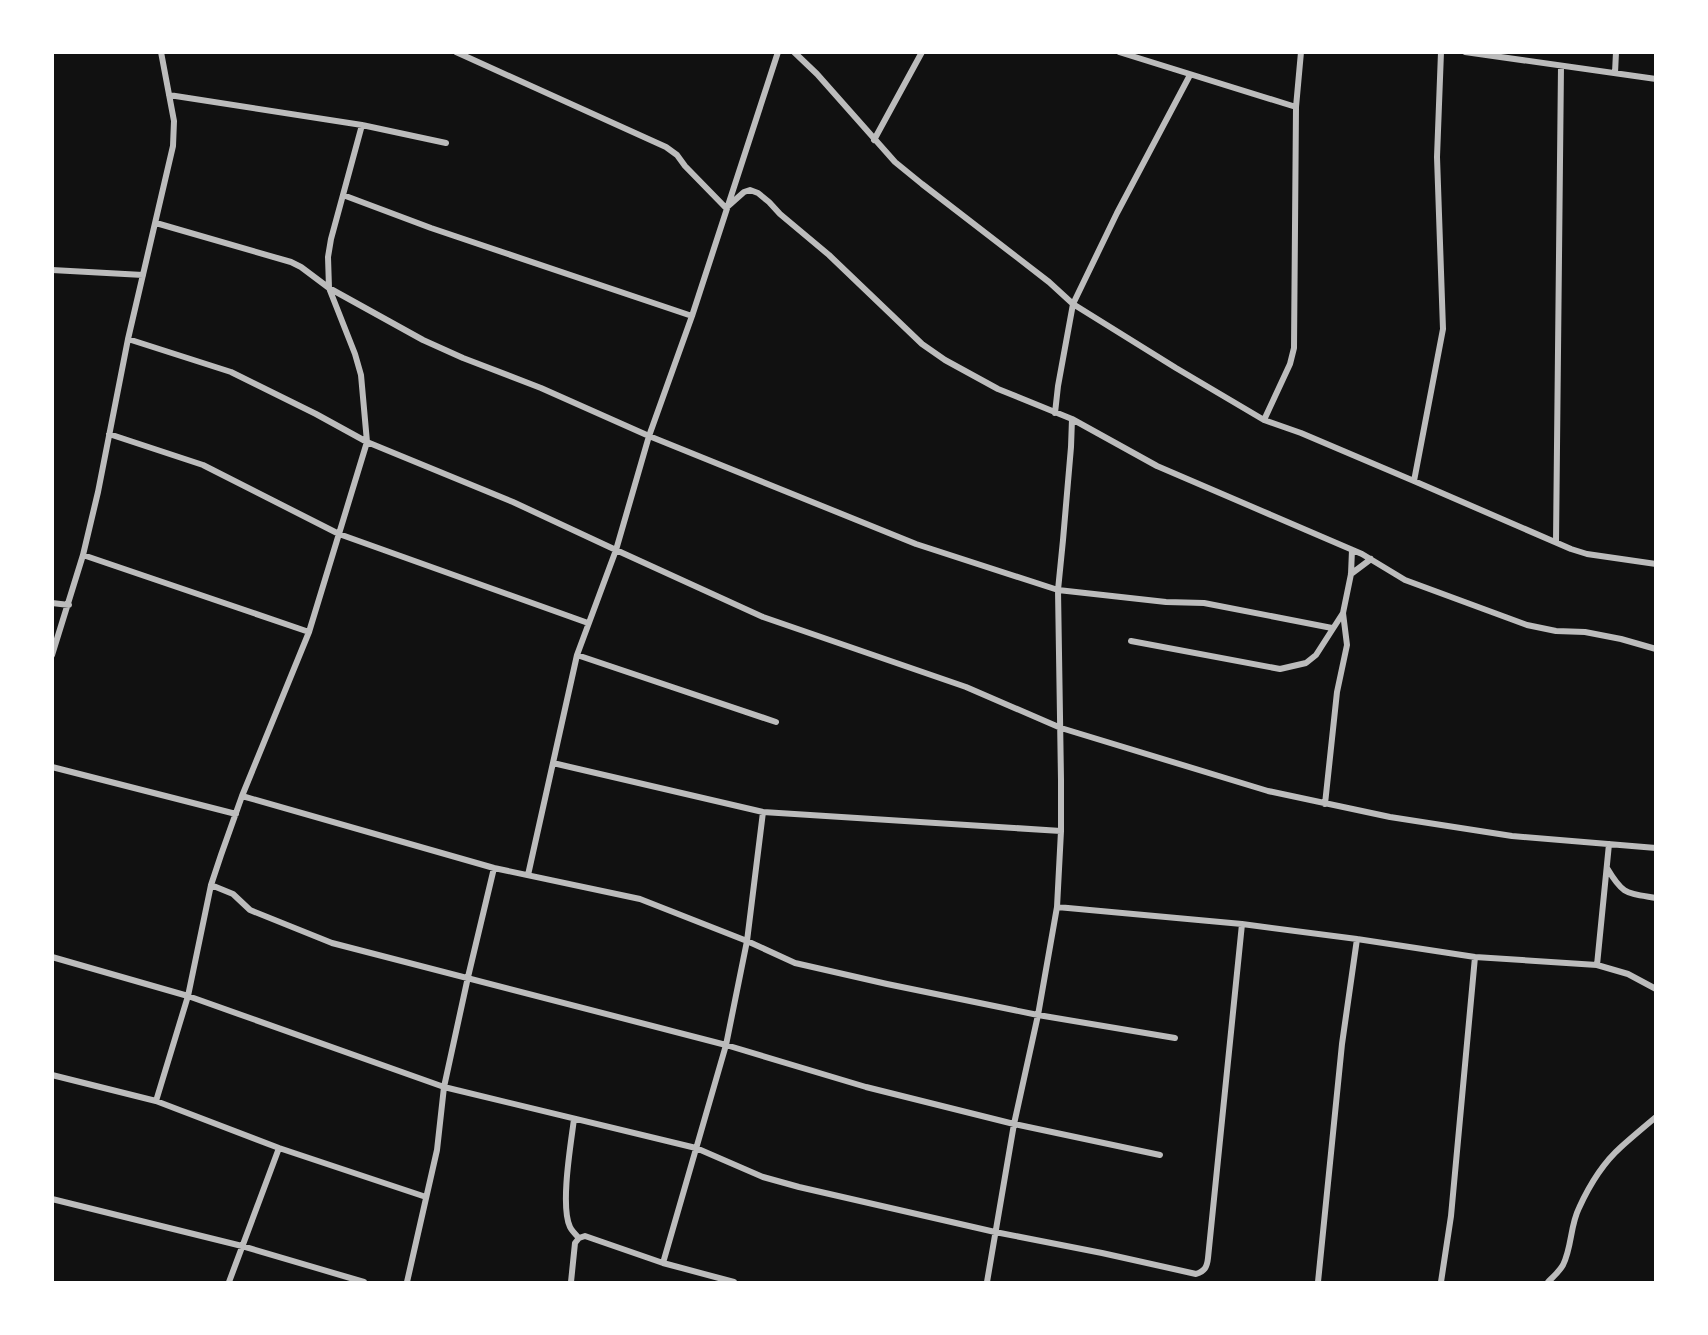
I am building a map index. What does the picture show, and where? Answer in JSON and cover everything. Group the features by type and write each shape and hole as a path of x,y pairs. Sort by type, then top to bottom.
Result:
{"street":[{"path":"52,656 83,555 128,339 173,147 174,121 161,52"},
{"path":"456,52 666,147 677,155 726,208"},
{"path":"528,875 577,655 616,550 649,436 692,316 778,52"},
{"path":"794,52 895,162 1049,282 1073,304 1167,363 1264,420 1301,433 1571,549 1587,554 1656,564"},
{"path":"874,140 922,52"},
{"path":"1119,52 1296,107"},
{"path":"1264,420 1290,364 1294,348 1296,107 1300,52"},
{"path":"1414,481 1443,329 1437,157 1440,52"},
{"path":"1465,52 1656,79"},
{"path":"1615,73 1616,52"},
{"path":"1556,542 1561,66"},
{"path":"1055,412 1073,304 1117,213 1190,75"},
{"path":"169,95 362,125 446,143"},
{"path":"156,1101 188,996 212,885 242,796 309,632 367,442 361,375 329,288 328,257 330,239 362,125"},
{"path":"726,208 744,192 750,190 758,193 836,262 922,344 945,360 998,388 1071,419 1157,466 1352,550 1405,580 1527,625 1556,631 1585,632 1656,649"},
{"path":"343,195 431,228 692,316"},
{"path":"156,223 291,262 329,288 423,340 541,388 649,436 916,544 1058,590 1166,602 1204,603 1332,628"},
{"path":"52,270 143,275"},
{"path":"128,339 231,372 367,442 513,502 764,617 966,687 1061,728 1268,791 1325,804 1390,817 1512,836 1656,848"},
{"path":"987,1282 1014,1124 1038,1015 1057,907 1061,831 1058,590 1064,540 1071,419"},
{"path":"109,435 203,465 339,534 588,623"},
{"path":"1131,640 1280,669 1306,663 1316,656 1342,613 1351,574 1352,550"},
{"path":"83,555 309,632"},
{"path":"1351,574 1371,559"},
{"path":"52,603 69,605"},
{"path":"1325,804 1337,692 1347,645 1342,613"},
{"path":"577,655 776,722"},
{"path":"553,763 763,812 1061,831"},
{"path":"52,767 236,814"},
{"path":"242,796 494,868 640,899 747,941 795,963 814,968 1038,1015 1176,1038"},
{"path":"663,1263 726,1045 747,941 763,812"},
{"path":"1597,965 1609,844"},
{"path":"407,1282 437,1150 444,1087 494,868"},
{"path":"1607,868 1621,889 1656,898"},
{"path":"212,885 232,894 250,910 332,943 726,1045 866,1087 1014,1124 1160,1155"},
{"path":"1057,907 1242,924 1475,957 1597,965 1628,974 1656,989"},
{"path":"52,957 188,996 444,1087 696,1148 763,1177 799,1187 995,1232 1196,1274 1202,1272 1207,1266 1242,924"},
{"path":"1318,1282 1341,1044 1357,939"},
{"path":"1441,1282 1451,1216 1475,957"},
{"path":"52,1075 156,1101 279,1148 426,1197"},
{"path":"1548,1282 1563,1265 1578,1210 1587,1191 1619,1148 1656,1117"},
{"path":"574,1119 567,1179 567,1211 570,1226 579,1238"},
{"path":"229,1282 279,1148"},
{"path":"52,1199 242,1245 364,1282"},
{"path":"571,1282 575,1243 579,1238 585,1236 663,1263 734,1282"}]}
